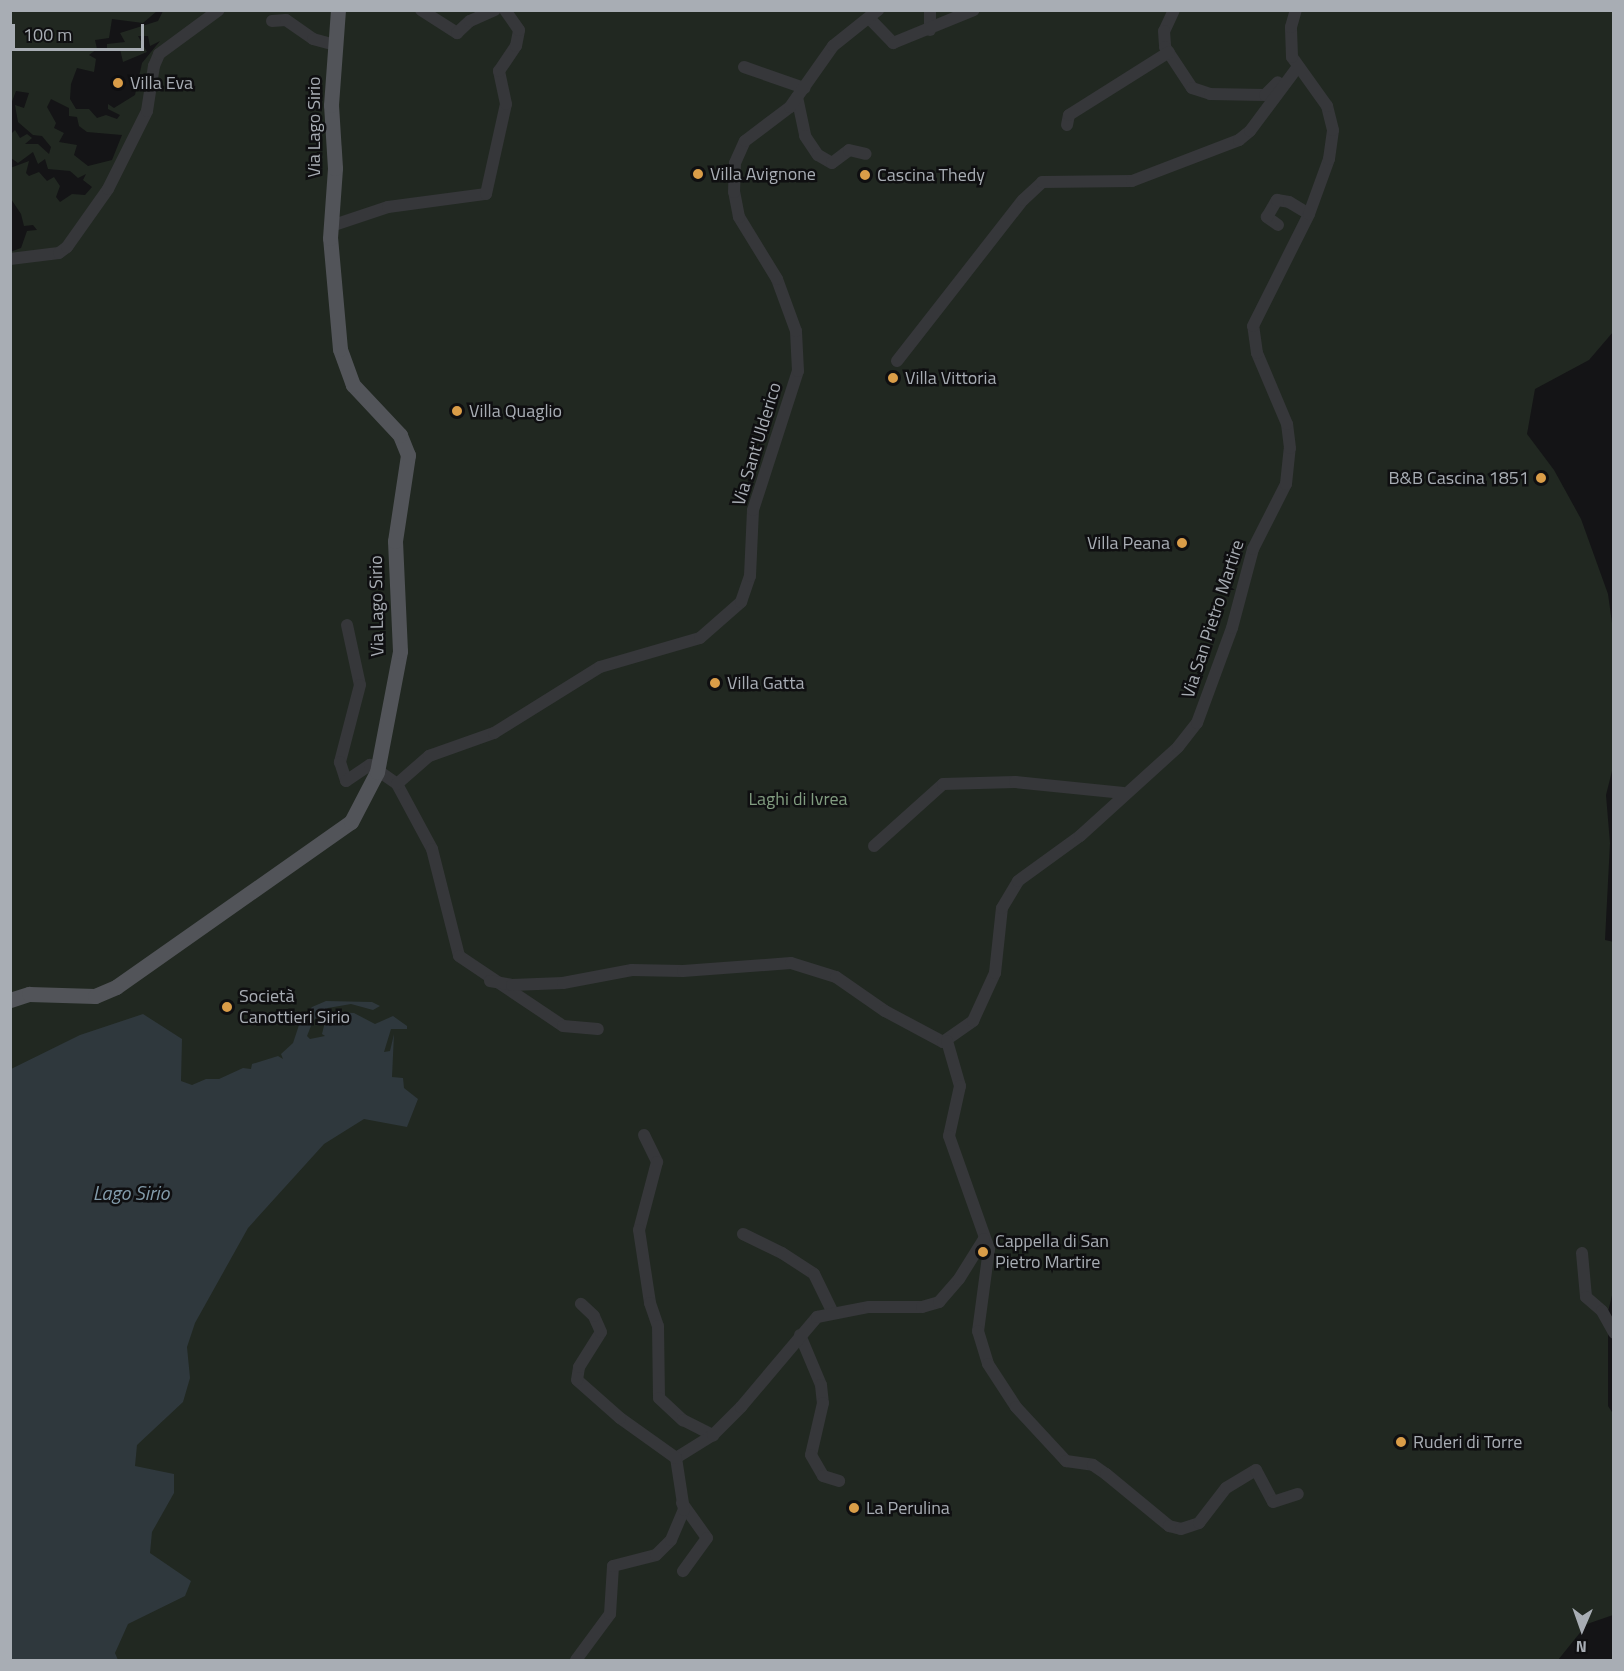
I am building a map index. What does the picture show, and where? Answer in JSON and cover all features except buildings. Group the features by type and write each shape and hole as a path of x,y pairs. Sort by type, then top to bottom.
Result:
{"main road":[{"name":"Via Lago Sirio","path":"10,1000 30,994 95,996 116,987 351,822 377,772 400,651 395,541 408,455 400,435 367,404 347,375 339,343 330,233 335,168 331,105 338,10"}],"street":[{"path":"10,259 59,253 68,247 108,189 147,111 154,66 159,54 219,10"},
{"path":"422,10 457,33 470,21 495,10"},
{"path":"330,233 388,207 484,196 492,154 506,104 496,66 516,46 519,30 505,10"},
{"path":"930,10 930,30"},
{"name":"Via Sant'Ulderico","path":"397,784 429,756 494,733 600,667 700,638 741,602 750,576 753,510 798,371 796,331 777,279 739,217 733,175 745,141 800,92 833,46 874,14 891,43 930,30 975,10"},
{"path":"1174,10 1164,31 1169,52 1192,88 1210,94 1265,95 1296,66"},
{"path":"897,361 1023,200 1042,182 1132,181 1239,140 1250,131 1296,66 1290,43 1296,10"},
{"path":"272,21 286,20 313,39 336,45"},
{"path":"1066,125 1069,115 1169,52"},
{"name":"Via San Pietro Martire","path":"947,1041 967,1028 986,997 995,973 1002,908 1018,881 1080,836 1124,793 1172,753 1197,723 1232,628 1253,549 1286,484 1290,448 1287,424 1257,353 1253,326 1309,214 1329,159 1333,130 1327,106 1296,66"},
{"path":"744,67 800,92 805,136 818,155 832,163 849,150 866,154"},
{"path":"1278,225 1267,217 1277,200 1288,202 1309,214"},
{"path":"347,625 360,685 348,743 340,762 346,782 370,765 397,784 432,849 458,954 490,981 563,1026 598,1029"},
{"path":"874,846 943,784 1015,782 1124,793"},
{"path":"490,981 512,985 563,983 632,970 683,971 791,963 836,977 892,1016 947,1041 960,1086 949,1136 984,1239 989,1261 978,1321 988,1364 1031,1426 1066,1461 1093,1465 1169,1526 1181,1528 1206,1518 1226,1488 1256,1470 1273,1502 1298,1494"},
{"path":"644,1135 657,1162 639,1230 650,1303 658,1326 659,1398 683,1420 713,1435"},
{"path":"742,1234 782,1253 813,1274 832,1313"},
{"path":"676,1458 713,1435 756,1391 817,1317 832,1313 939,1302 959,1279 984,1239"},
{"path":"1582,1253 1586,1297 1602,1311 1614,1334"},
{"path":"576,1660 610,1614 613,1566 656,1555 680,1524 682,1503 676,1458 620,1418 577,1380 579,1367 601,1332 594,1316 581,1304"},
{"path":"800,1335 821,1385 823,1403 811,1455 823,1476 839,1481"},
{"path":"682,1503 707,1538 683,1571"}],"green space":[{"name":"Laghi di Ivrea","path":"11,11 157,11 143,23 112,19 109,38 95,40 97,49 89,55 96,59 94,72 77,68 71,84 70,99 76,109 89,109 97,118 106,115 117,119 120,115 108,109 108,104 114,108 135,95 142,63 160,41 150,46 148,36 138,36 147,52 123,62 120,49 107,51 107,44 125,42 120,33 158,21 163,11 1613,11 1613,332 1589,360 1535,389 1527,434 1554,470 1581,519 1608,594 1613,630 1614,763 1606,795 1610,843 1605,940 1614,942 1614,1287 1608,1312 1608,1406 1614,1415 1613,1615 1587,1624 1558,1660 11,1660 10,252 21,248 27,231 37,230 33,225 24,226 21,214 11,199 10,168 29,161 26,173 29,176 39,172 47,181 54,177 60,186 56,197 60,202 72,194 85,195 92,187 83,180 86,174 78,178 70,171 48,169 45,159 38,164 33,152 18,163 11,158 11,134 15,130 20,138 27,134 32,138 25,144 38,144 49,154 51,147 42,136 33,135 18,122 15,105 24,108 29,93 16,91 11,104","holes":["51,99 69,108 69,116 77,117 79,126 87,132 122,135 112,160 88,166 74,155 77,145 59,142 64,133 54,128 56,123 47,107"]}],"water":[{"name":"Lago Sirio","path":"326,1001 372,1002 380,1006 373,1010 351,1004 328,1008 313,1021 307,1036 310,1039 325,1036 322,1034 327,1014 336,1012 354,1013 375,1024 393,1016 407,1026 407,1029 391,1029 384,1052 390,1051 394,1034 392,1077 403,1078 404,1088 418,1099 407,1127 364,1119 324,1144 248,1228 195,1323 187,1347 190,1378 183,1402 137,1445 135,1466 174,1474 174,1493 152,1532 150,1553 191,1581 185,1596 128,1624 115,1653 118,1660 11,1660 11,1069 80,1035 143,1014 182,1039 181,1081 192,1085 206,1079 219,1079 243,1068 251,1069 252,1064 278,1056 283,1059 281,1054 293,1043 301,1019 312,1007"}],"place":[{"name":"Villa Eva","path":"118,83"},
{"name":"Villa Avignone","path":"698,174"},
{"name":"Cascina Thedy","path":"865,175"},
{"name":"Villa Vittoria","path":"893,378"},
{"name":"Villa Quaglio","path":"457,411"},
{"name":"B&B Cascina 1851","path":"1541,478"},
{"name":"Villa Peana","path":"1182,543"},
{"name":"Villa Gatta","path":"715,683"},
{"name":"Società Canottieri Sirio","path":"227,1007"},
{"name":"Cappella di San Pietro Martire","path":"983,1252"},
{"name":"Ruderi di Torre","path":"1401,1442"},
{"name":"La Perulina","path":"854,1508"}]}
